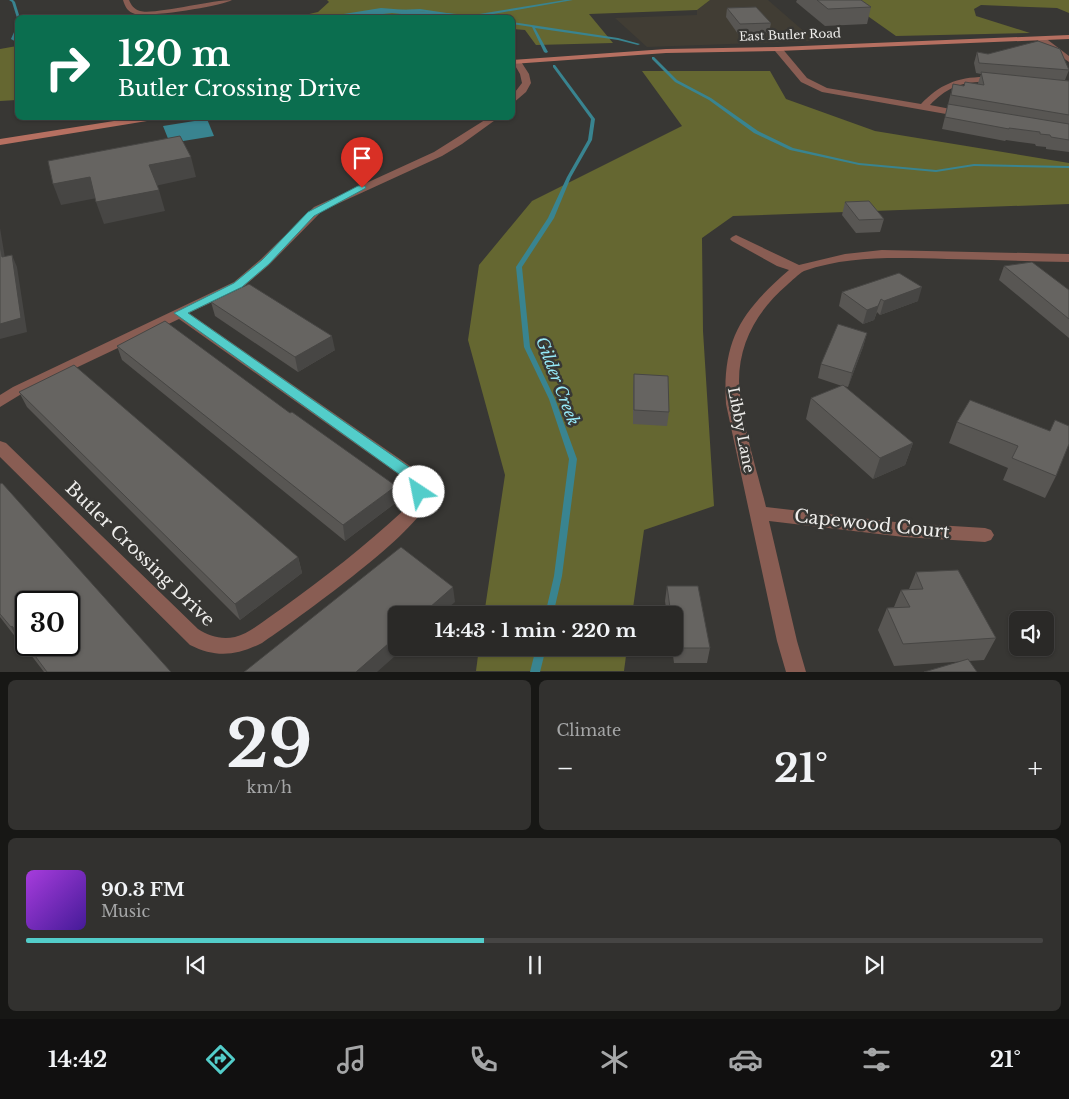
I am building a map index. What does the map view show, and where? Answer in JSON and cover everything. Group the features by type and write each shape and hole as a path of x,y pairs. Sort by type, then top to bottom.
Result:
{"main road":[{"name":"East Butler Road","path":"515,62 643,52 778,49 1069,37"},
{"path":"0,142 135,120"}],"street":[{"path":"126,0 131,10 138,14 148,14 229,0"},
{"path":"1041,39 1069,60"},
{"path":"778,49 804,80 825,90 860,98 924,106 971,116"},
{"path":"515,62 526,75 527,85 524,91 515,98"},
{"path":"924,106 935,93 957,81 977,78 1006,80"},
{"path":"0,402 18,390 238,285 265,262 318,209 438,154 459,142 489,120"},
{"path":"736,239 781,263 798,269"},
{"name":"Libby Lane","path":"796,672 787,641 760,512 734,404 732,380 735,353 743,330 757,308 769,294 798,269 845,258 882,254 1068,259"},
{"name":"Butler Crossing Drive","path":"0,447 191,635 202,643 220,647 241,644 278,621 388,535 413,512 418,504 419,492 414,480 404,470 180,313"},
{"name":"Capewood Court","path":"760,512 904,530 985,535"}],"shaded area":[{"path":"710,0 768,0 815,41 647,47 615,18 697,15 697,10"}],"green space":[{"path":"327,0 710,0 697,10 589,14 613,43 536,45 525,30 515,29 515,15 305,15 318,12 329,2"},
{"path":"845,0 1069,0 1069,13 1057,8 981,5 974,9 976,16 1030,33 896,36"},
{"path":"15,46 15,100 0,101 0,49"},
{"path":"642,71 770,71 786,99 875,131 1069,163 1069,204 733,216 702,238 703,331 714,506 644,530 633,606 485,606 505,475 468,340 479,265 532,201 682,126"},
{"path":"478,656 626,656 624,671 476,671"}],"water":[{"path":"381,8 470,15 410,15 392,13 337,15"},
{"path":"207,120 214,136 177,142 169,141 163,126"}],"building":[{"path":"817,0 861,0 871,7 828,9"},
{"path":"756,7 771,23 740,24 727,8"},
{"path":"1038,41 1060,49 1069,70 979,63 977,52 988,54"},
{"path":"981,72 1069,81 1069,115 951,95 953,84 964,86 965,82 984,85"},
{"path":"948,104 1069,124 1069,140 1040,134 1040,132 1009,129 945,117"},
{"path":"180,136 191,157 149,165 159,190 96,202 90,177 53,184 48,161"},
{"path":"869,201 884,219 859,220 845,202"},
{"path":"0,245 2,257 12,255 21,318 0,324"},
{"path":"1032,262 1069,290 1069,319 1004,266"},
{"path":"899,273 922,287 884,301 881,299 878,306 867,310 842,292"},
{"path":"249,284 332,336 295,357 211,302"},
{"path":"165,321 290,413 292,412 396,486 343,525 117,346"},
{"path":"838,324 867,333 852,373 821,364"},
{"path":"74,365 298,557 235,604 19,392"},
{"path":"634,374 668,376 669,412 634,410"},
{"path":"843,385 913,443 880,458 811,398"},
{"path":"970,400 1050,431 1055,420 1069,426 1069,444 1056,476 1012,458 1018,446 957,422"},
{"path":"2,483 171,672 47,672 35,656 80,656 80,591 15,591 15,630 0,614 0,484"},
{"path":"401,547 453,587 431,606 388,606 388,644 356,672 244,672"},
{"path":"958,570 996,638 903,644 887,608 910,607 901,590 923,589 916,572"},
{"path":"667,586 698,586 710,648 683,648 683,606 670,606"},
{"path":"968,659 977,672 924,672"}],"waterway":[{"name":"Gilder Creek","path":"11,0 18,15"},
{"path":"480,15 571,0"},
{"name":"Gilder Creek","path":"397,11 420,10 451,15"},
{"name":"Gilder Creek","path":"515,23 533,26"},
{"path":"533,26 618,39 638,44"},
{"name":"Gilder Creek","path":"533,26 546,52"},
{"name":"Gilder Creek","path":"15,33 13,39 15,40"},
{"path":"653,58 676,81 710,99 756,132 792,149 859,164 936,171 974,165 1069,167"},
{"name":"Gilder Creek","path":"551,606 558,576 573,459 552,399 527,347 519,267 551,218 569,177 590,140 593,119 554,66"},
{"name":"Gilder Creek","path":"535,672 539,656"}],"route":[{"path":"362,188 343,196 311,214 265,262 238,285 180,313 404,470 414,480 419,492"}]}
